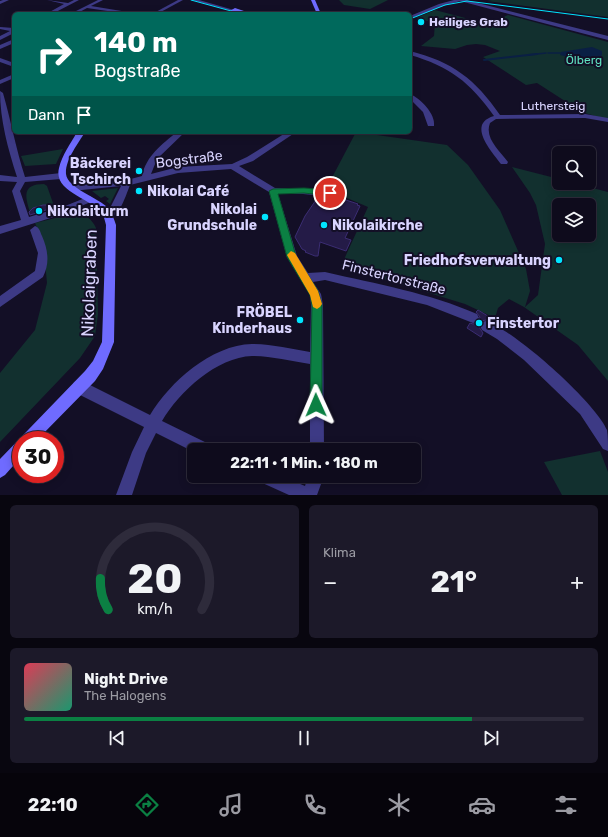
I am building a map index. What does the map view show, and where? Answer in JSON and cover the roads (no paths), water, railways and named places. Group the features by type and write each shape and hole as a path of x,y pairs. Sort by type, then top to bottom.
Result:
{"street":[{"path":"0,3 7,0"},
{"path":"49,0 68,4"},
{"path":"52,12 77,0"},
{"path":"76,12 101,0"},
{"path":"158,12 181,0"},
{"path":"194,0 231,12 241,10 242,12"},
{"path":"313,0 318,12"},
{"path":"412,17 432,8 460,0 608,38"},
{"path":"86,7 123,12"},
{"path":"0,28 12,29"},
{"path":"0,31 12,31"},
{"path":"0,38 12,32"},
{"path":"0,47 12,42"},
{"path":"412,53 431,58 451,68 468,80 498,117 490,119 485,125 484,130 486,139 504,162"},
{"path":"0,60 12,64"},
{"path":"0,82 12,77"},
{"path":"0,93 7,120 11,146 22,180 16,191 30,224 40,242 42,252 42,265 39,274 0,302"},
{"path":"412,98 423,106 429,115 431,124"},
{"name":"Luthersteig","path":"498,117 585,116 608,120"},
{"path":"0,178 22,180 61,176 62,169 79,134"},
{"path":"146,178 149,165 153,158 179,134"},
{"path":"233,166 250,159 289,134"},
{"path":"0,143 11,146"},
{"name":"Bogstraße","path":"127,183 178,170 209,166 233,166 273,191"},
{"name":"Nikolaigraben","path":"35,431 79,387 98,365 108,342 111,225 108,216 101,207 72,188 63,181 61,176"},
{"path":"72,188 127,183"},
{"name":"Nikolaigraben","path":"108,216 115,208 127,183"},
{"path":"317,443 317,305 315,294 292,257 273,191 304,191 343,195"},
{"path":"0,230 30,224 90,199"},
{"name":"Finstertorstraße","path":"306,278 325,276 427,300 473,318"},
{"path":"486,326 501,335 528,356 585,409 608,444"},
{"path":"124,495 132,471 152,425 180,388 193,376 227,355 242,351 258,351 316,359"},
{"path":"79,387 152,425 191,443"},
{"path":"0,470 12,456"},
{"path":"280,483 308,495 314,483"}],"water":[{"path":"592,47 602,51 602,55 600,57 582,60 560,55 561,52"}],"waterway":[{"path":"537,54 546,53"},
{"path":"548,53 560,53"},
{"path":"484,60 537,54"},
{"path":"528,55 537,54"}],"tram line":[{"path":"191,0 235,12"},
{"path":"412,18 445,5 467,1 608,19"}],"place":[{"name":"Heiliges Grab","path":"421,22"},
{"name":"Bäckerei Tschirch","path":"139,171"},
{"name":"Nikolai Café","path":"139,191"},
{"name":"Nikolaiturm","path":"39,211"},
{"name":"Nikolai Grundschule","path":"265,217"},
{"name":"Nikolaikirche","path":"324,225"},
{"name":"Friedhofsverwaltung","path":"559,260"},
{"name":"FRÖBEL Kinderhaus","path":"300,320"},
{"name":"Finstertor","path":"479,323"}],"park label":[{"name":"Ölberg","path":"584,60"}]}
